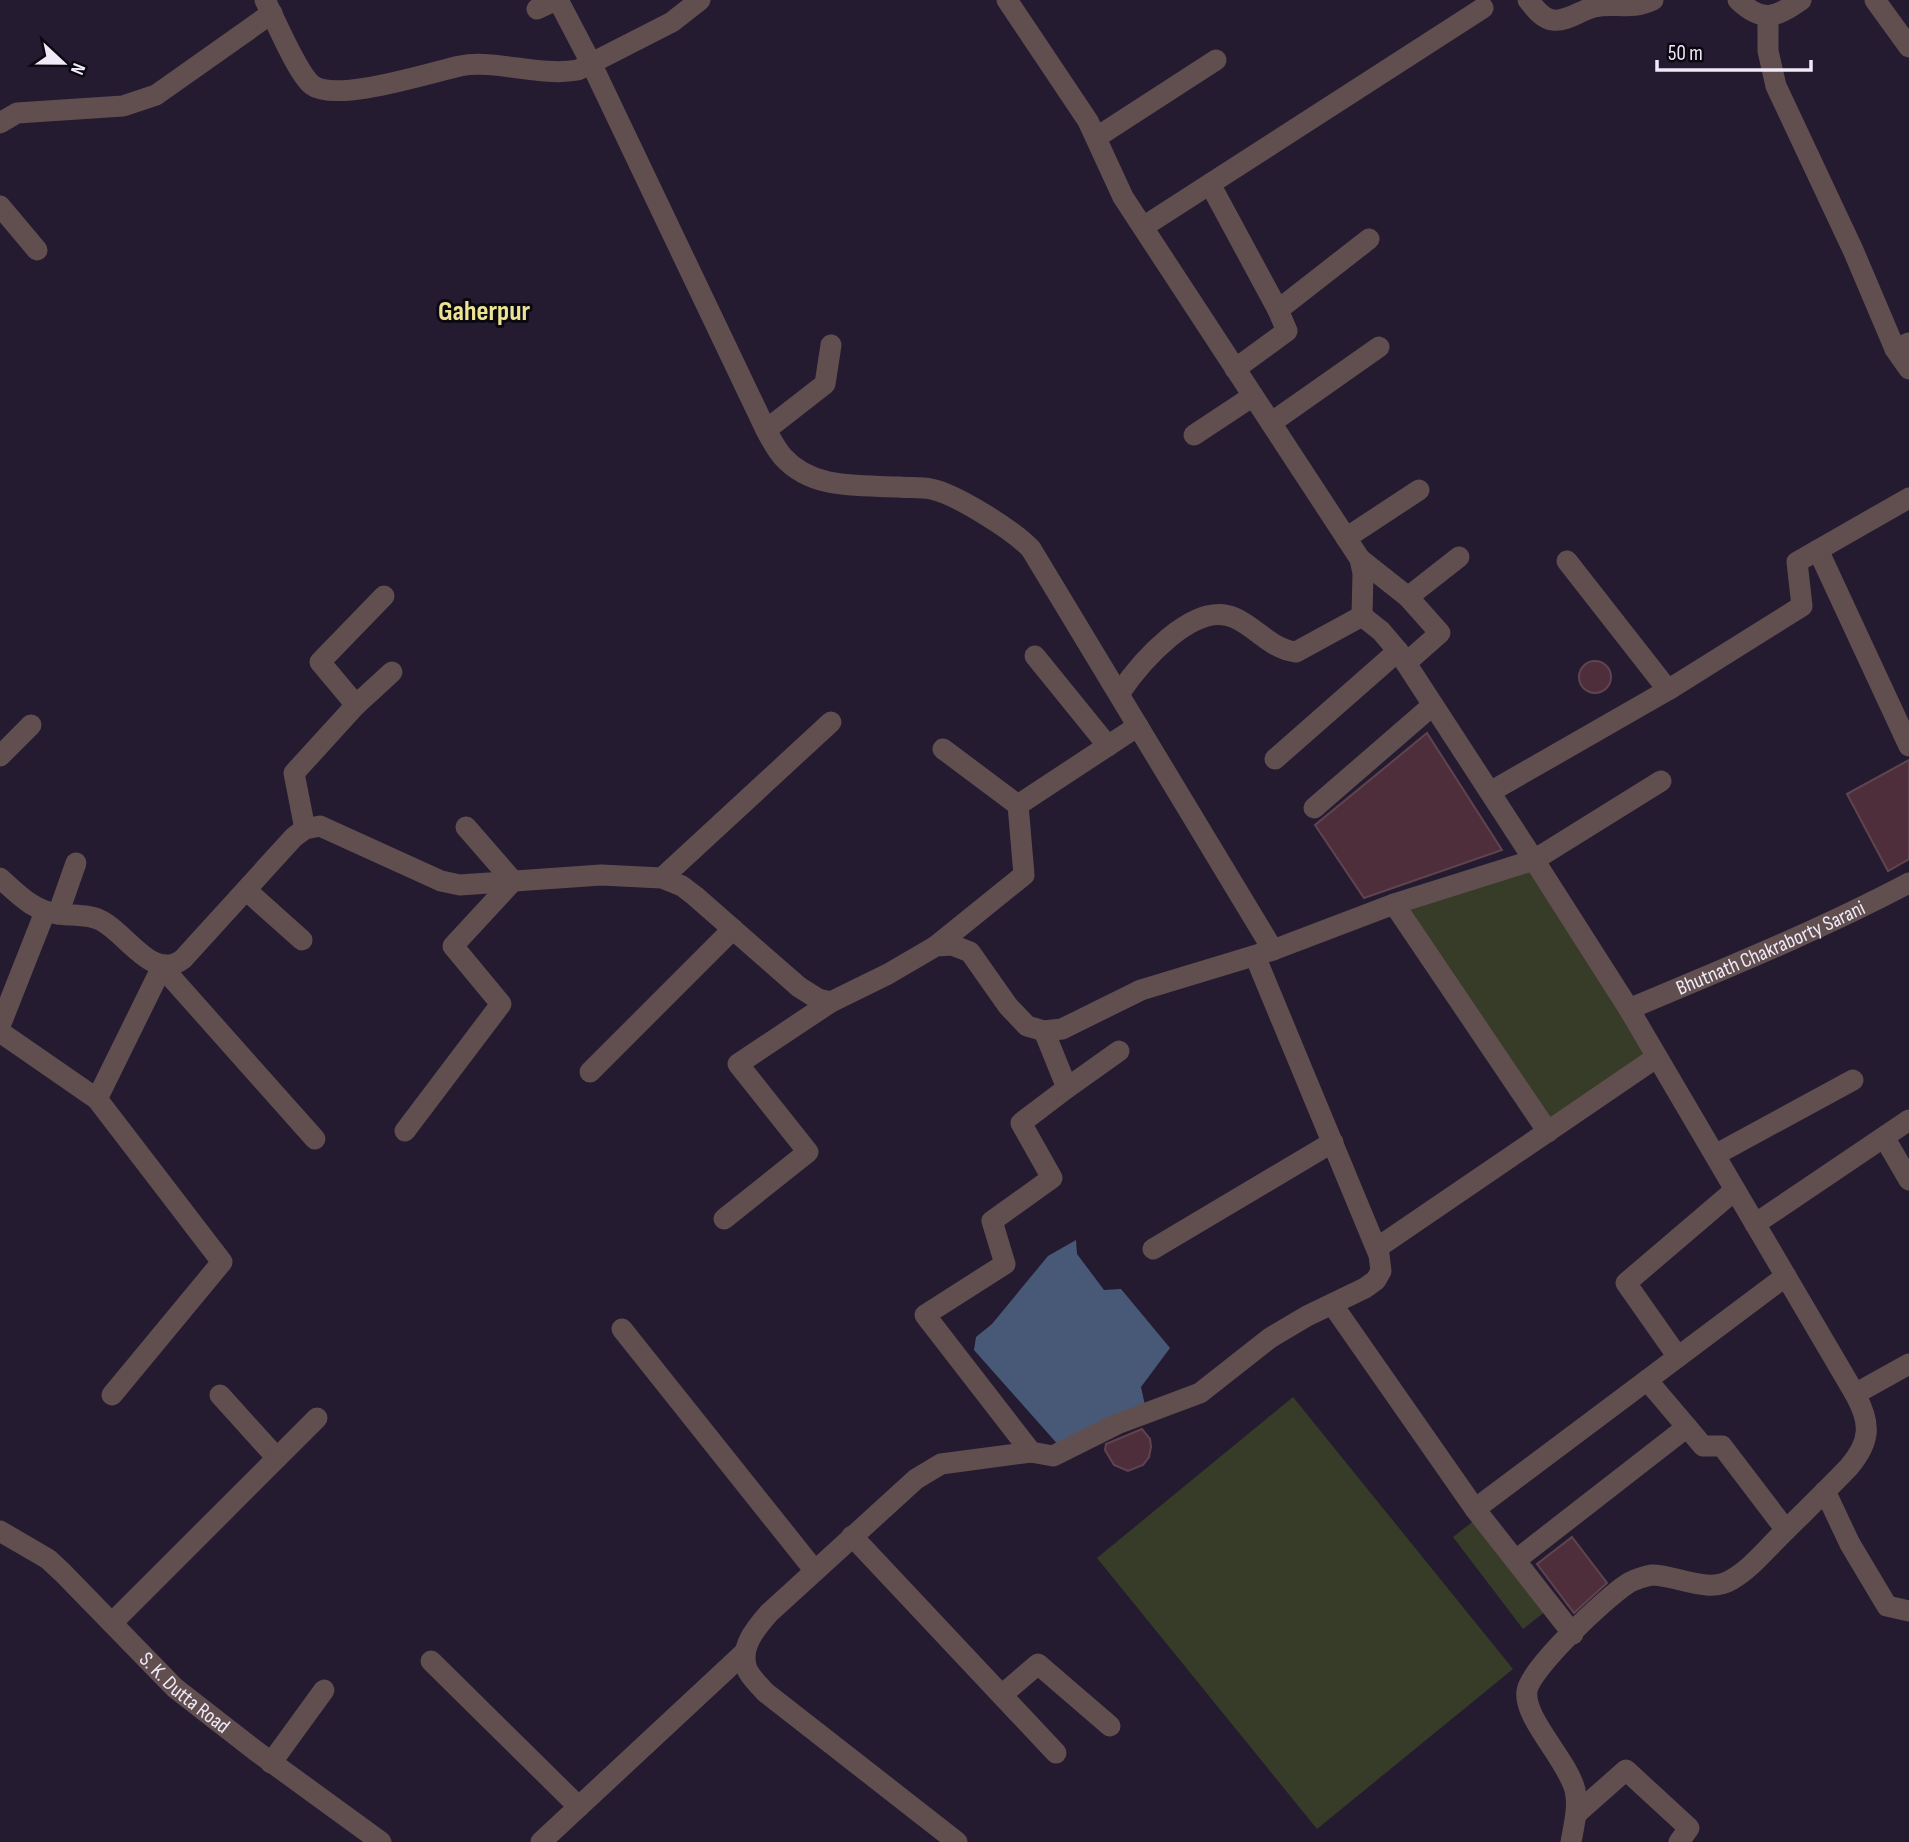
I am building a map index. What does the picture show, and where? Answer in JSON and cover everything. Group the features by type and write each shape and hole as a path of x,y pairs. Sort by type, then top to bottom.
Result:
{"street":[{"path":"0,123 17,113 123,106 147,99 156,95 268,7 312,85 328,91 351,91 468,64 561,73 578,70 672,22 701,0"},
{"path":"1007,0 1097,137 1116,186 1360,559 1408,597 1440,634 1402,657 1275,759"},
{"path":"1528,0 1542,15 1553,20 1568,18 1595,7 1608,5 1626,8 1653,0"},
{"path":"1738,0 1750,12 1768,17 1801,0"},
{"path":"1875,0 1909,47"},
{"path":"541,1842 744,1653 753,1632 769,1613 916,1479 941,1464 1031,1452 1053,1456 1117,1424 1200,1392 1270,1338 1365,1288 1376,1280 1381,1271 1377,1248 1333,1142 1264,953 1138,726 1031,549 1020,537 952,496 931,489 845,485 815,480 797,470 782,455 766,430 591,63 550,3"},
{"path":"1143,227 1486,3"},
{"path":"1768,17 1768,51 1776,86 1853,250 1902,346 1909,369"},
{"path":"1097,137 1216,60"},
{"path":"1210,184 1287,331 1235,369"},
{"path":"0,206 37,250"},
{"path":"1278,310 1369,239"},
{"path":"766,430 825,384 831,345"},
{"path":"1271,423 1379,346"},
{"path":"1194,435 1253,396"},
{"path":"1346,538 1419,490"},
{"path":"1490,792 1668,690 1802,606 1797,562 1909,498"},
{"path":"1818,550 1909,746"},
{"path":"1408,597 1459,557"},
{"path":"1360,559 1363,573 1362,616"},
{"path":"1567,561 1668,690"},
{"path":"356,705 320,662 384,596"},
{"path":"1119,694 1132,674 1194,618 1218,614 1234,617 1272,644 1286,651 1296,652 1362,616"},
{"path":"1362,616 1381,631 1402,657 1629,1009 1865,1411 1867,1433 1863,1451 1749,1567 1728,1582 1705,1584 1651,1575 1630,1582 1540,1665 1526,1692 1530,1712 1568,1769 1576,1791 1576,1814 1571,1842"},
{"path":"1035,656 1108,747"},
{"path":"305,829 294,773 356,705 392,672"},
{"path":"1314,808 1433,705"},
{"path":"662,878 831,722"},
{"path":"0,756 31,725"},
{"path":"1018,804 1138,726"},
{"path":"724,1219 808,1152 738,1064 831,1002 877,980 936,946 1024,875 1018,804 943,748"},
{"path":"936,946 952,945 970,952 1008,1006 1027,1026 1044,1031 1062,1029 1141,990 1264,953 1394,904 1534,860 1661,781"},
{"path":"162,967 174,966 183,960 294,837 305,829 320,826 442,881 460,885 601,875 662,878 695,896 799,987 818,999 831,1002"},
{"path":"466,827 513,881"},
{"path":"0,1026 76,863"},
{"path":"0,878 26,902 52,913 92,917 103,921 150,961 162,967 315,1139"},
{"path":"405,1131 501,1004 453,946 513,881"},
{"name":"Bhutnath Chakraborty Sarani","path":"1629,1009 1851,914 1909,883"},
{"path":"246,890 302,940"},
{"path":"1394,904 1548,1132"},
{"path":"590,1072 733,929"},
{"path":"97,1100 162,967"},
{"path":"1044,1031 1067,1088"},
{"path":"0,1032 97,1100 222,1262 112,1395"},
{"path":"1031,1452 925,1315 1005,1264 992,1221 1052,1178 1021,1123 1119,1051"},
{"path":"1377,1248 1657,1057"},
{"path":"1715,1155 1853,1080"},
{"path":"1755,1224 1909,1120"},
{"path":"1884,1137 1909,1181"},
{"path":"1153,1249 1333,1142"},
{"path":"1678,1357 1626,1283 1735,1190"},
{"path":"1475,1509 1786,1276"},
{"path":"1332,1304 1475,1509 1573,1634"},
{"path":"622,1329 815,1571"},
{"path":"1855,1394 1909,1364"},
{"path":"1647,1380 1703,1446 1722,1446 1786,1530"},
{"path":"220,1395 277,1458"},
{"path":"112,1623 317,1418"},
{"path":"1516,1560 1687,1427"},
{"path":"1825,1491 1850,1544 1887,1606 1909,1611"},
{"name":"S. K. Dutta Road","path":"0,1531 48,1559 175,1688 271,1763 381,1842"},
{"path":"852,1536 1056,1753"},
{"path":"744,1653 747,1671 765,1692 957,1842"},
{"path":"431,1661 579,1807"},
{"path":"1002,1695 1038,1664 1110,1726"},
{"path":"271,1763 324,1690"},
{"path":"1576,1814 1626,1770 1689,1828 1679,1842"}],"green space":[{"path":"1534,860 1657,1057 1548,1131 1395,904"},
{"path":"1293,1397 1513,1669 1317,1829 1097,1558"},
{"path":"1480,1516 1551,1607 1523,1629 1453,1537"}],"water":[{"path":"1076,1240 1077,1254 1104,1290 1121,1289 1170,1348 1141,1387 1146,1410 1061,1448 974,1350 976,1337 992,1324 1048,1256"}],"building":[{"path":"1595,661 1607,665 1611,677 1607,689 1595,693 1583,689 1579,677 1583,665"},
{"path":"1427,733 1502,850 1364,898 1315,825"},
{"path":"1909,760 1909,859 1888,871 1847,794"},
{"path":"1142,1429 1150,1439 1151,1447 1149,1457 1143,1465 1128,1471 1114,1465 1105,1450 1106,1444"},
{"path":"1572,1537 1607,1583 1574,1613 1537,1564"}],"district":[{"name":"Gaherpur","path":"484,310"}]}
